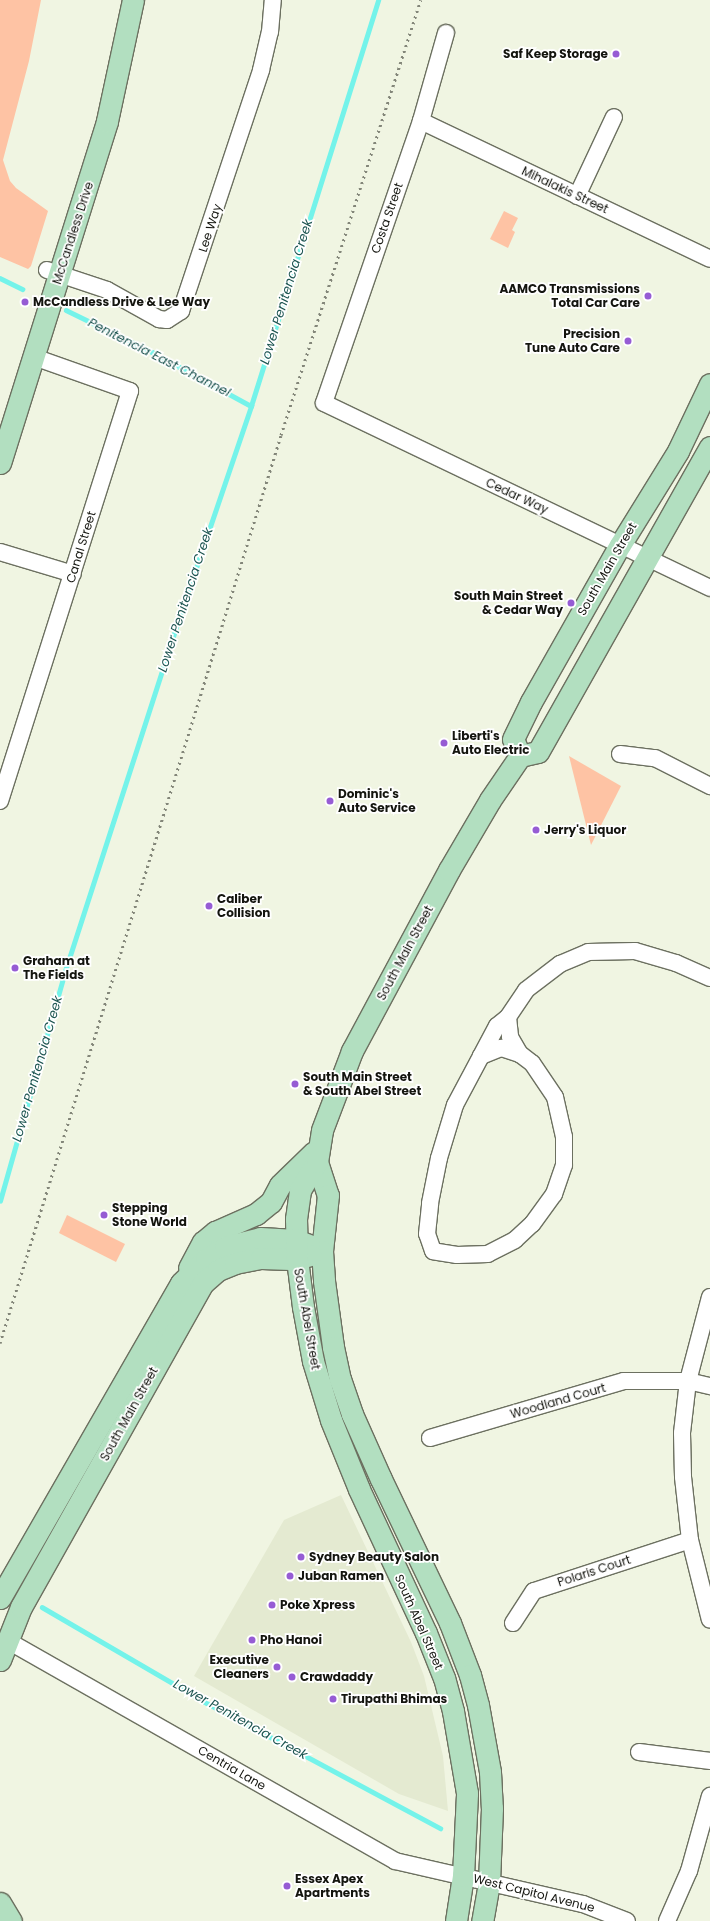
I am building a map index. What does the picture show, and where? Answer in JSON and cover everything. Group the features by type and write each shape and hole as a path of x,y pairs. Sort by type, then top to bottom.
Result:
{"main road":[{"name":"McCandless Drive","path":"0,463 34,357 53,272 94,118 121,0"},
{"name":"McCandless Drive","path":"0,418 107,121 134,0"},
{"name":"South Main Street","path":"4,1650 21,1607 203,1282 218,1270 235,1263 296,1250 322,1251 328,1195 319,1154 322,1130 352,1051 449,870 490,800 520,756 512,739 620,545 678,451 710,384"},
{"path":"520,756 538,752 710,447"},
{"name":"South Main Street","path":"296,1250 300,1190 319,1154"},
{"path":"181,1282 204,1242 216,1232 256,1214 271,1202 280,1185 319,1154"},
{"name":"South Main Street","path":"0,1598 181,1282 206,1258 224,1247 260,1238 296,1250"},
{"name":"South Abel Street","path":"296,1250 313,1361 331,1420 367,1508 426,1633 446,1684 460,1742 467,1793 463,1876 456,1921"},
{"name":"South Abel Street","path":"322,1251 333,1347 340,1379 352,1414 389,1496 450,1623 470,1675 490,1772 492,1808 489,1883 482,1921"},
{"path":"70,1474 90,1485"},
{"path":"367,1508 389,1496"},
{"path":"446,1684 470,1675"},
{"path":"0,1903 11,1921"}],"street":[{"name":"Lee Way","path":"53,272 107,290 158,319 167,320 181,311 261,70 270,32 273,0"},
{"name":"Costa Street","path":"324,403 421,121 446,33"},
{"path":"577,196 614,117"},
{"name":"Mihalakis Street","path":"421,121 710,259"},
{"name":"Canal Street","path":"0,801 130,391 34,357"},
{"name":"Cedar Way","path":"324,403 710,588"},
{"path":"0,552 73,574"},
{"path":"620,754 655,758 710,786"},
{"path":"481,1056 501,1048 520,1054 532,1063 555,1097 564,1136 564,1165 554,1194 532,1224 515,1240 488,1254 457,1255 432,1251 427,1234 439,1158 455,1105 481,1056 497,1026 508,1017 526,990 560,964 588,952 635,951 676,963 710,978"},
{"path":"508,1017 510,1037 520,1054"},
{"path":"710,1297 688,1382 682,1433 683,1477 690,1540 710,1620"},
{"name":"Woodland Court","path":"430,1438 624,1381 688,1382 710,1386"},
{"name":"Polaris Court","path":"512,1623 534,1591 690,1540"},
{"name":"Centria Lane","path":"4,1650 395,1860 463,1876"},
{"path":"639,1752 710,1761"},
{"path":"667,1921 689,1871 710,1796"},
{"name":"West Capitol Avenue","path":"463,1876 583,1904 627,1921"}],"shaded area":[{"path":"0,0 41,0 29,61 3,160 10,181 16,188 48,211 31,266 28,269 0,257"},
{"path":"504,211 518,218 512,230 515,232 508,248 490,239"},
{"path":"569,756 621,786 591,845"},
{"path":"67,1215 125,1244 116,1262 59,1233"},
{"path":"341,1495 411,1642 424,1676 443,1756 448,1811 399,1794 194,1676 284,1520"}],"waterway":[{"name":"Lower Penitencia Creek","path":"0,1201 67,965 181,612 251,406 378,0"},
{"name":"Penitencia East Channel","path":"0,278 23,289"},
{"name":"Penitencia East Channel","path":"66,310 152,352 251,406"},
{"name":"Lower Penitencia Creek","path":"42,1607 205,1702 440,1828"}],"railway":[{"path":"0,1343 281,435 421,0"}],"place":[{"name":"Saf Keep Storage","path":"616,54"},
{"name":"AAMCO Transmissions Total Car Care","path":"648,296"},
{"name":"McCandless Drive & Lee Way","path":"25,302"},
{"name":"Precision Tune Auto Care","path":"628,341"},
{"name":"South Main Street & Cedar Way","path":"571,603"},
{"name":"Liberti's Auto Electric","path":"444,743"},
{"name":"Dominic's Auto Service","path":"330,801"},
{"name":"Jerry's Liquor","path":"536,830"},
{"name":"Caliber Collision","path":"209,906"},
{"name":"Graham at The Fields","path":"15,968"},
{"name":"South Main Street & South Abel Street","path":"295,1084"},
{"name":"Stepping Stone World","path":"104,1215"},
{"name":"Sydney Beauty Salon","path":"301,1557"},
{"name":"Juban Ramen","path":"290,1576"},
{"name":"Poke Xpress","path":"272,1605"},
{"name":"Pho Hanoi","path":"252,1640"},
{"name":"Executive Cleaners","path":"277,1667"},
{"name":"Crawdaddy","path":"292,1677"},
{"name":"Tirupathi Bhimas","path":"333,1699"},
{"name":"Essex Apex Apartments","path":"287,1886"}]}
